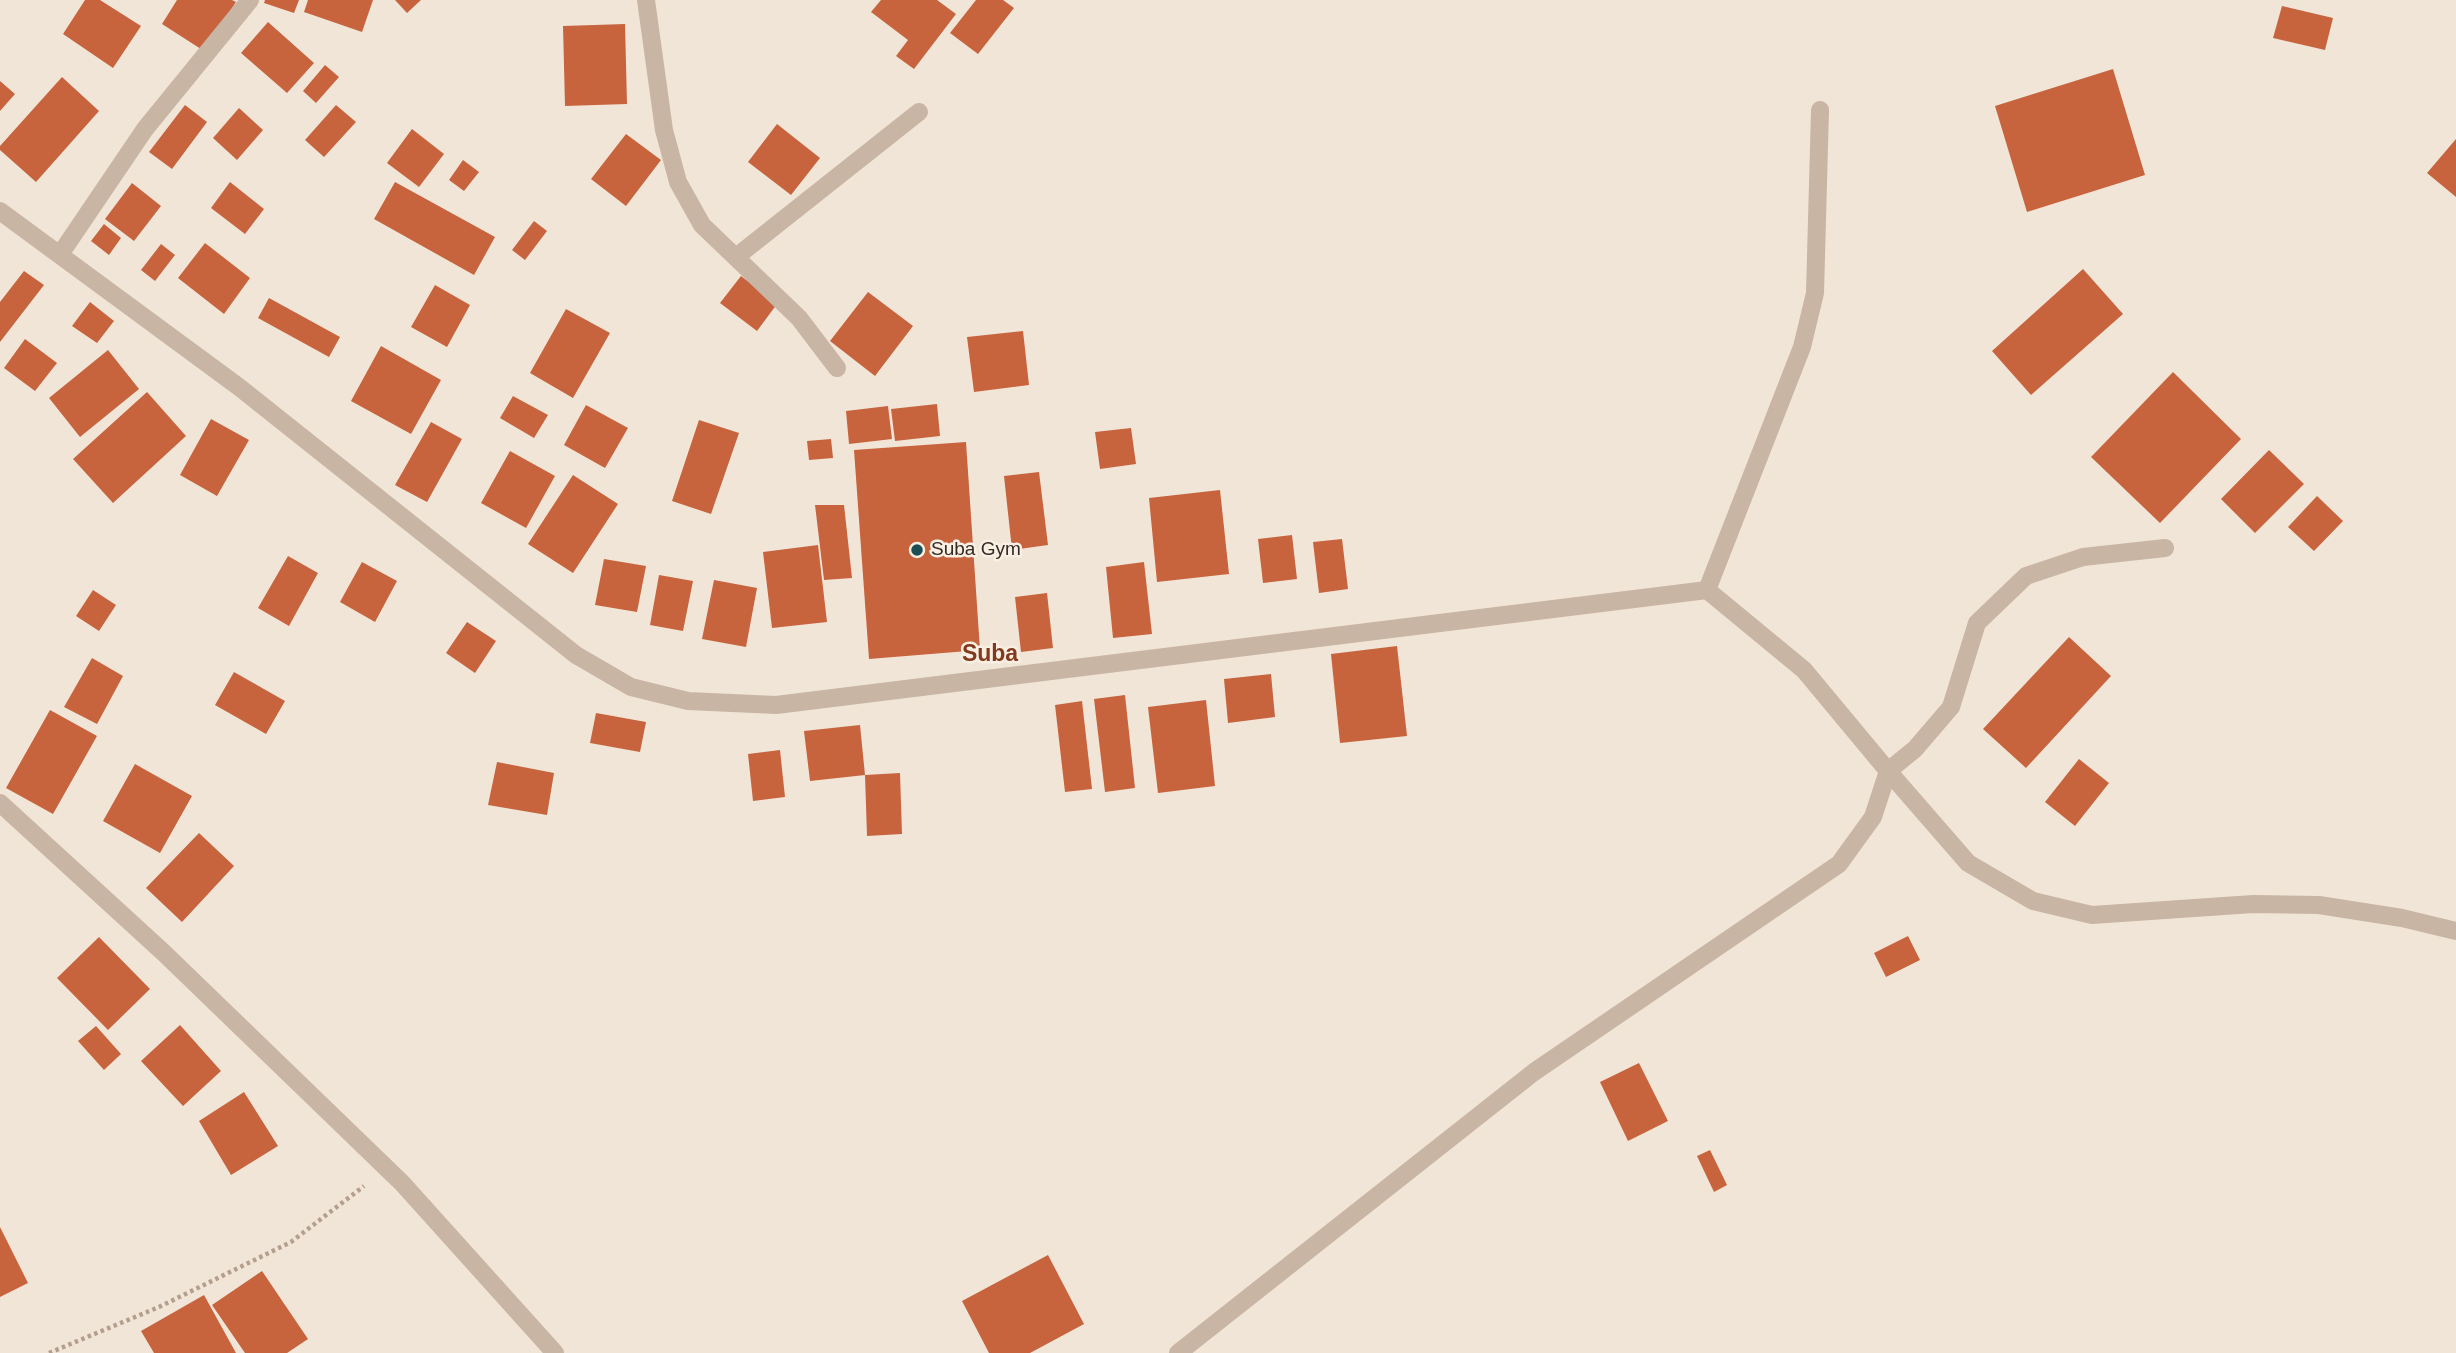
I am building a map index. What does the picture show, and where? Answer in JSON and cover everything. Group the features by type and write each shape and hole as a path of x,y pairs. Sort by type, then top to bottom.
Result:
{"street":[{"path":"61,253 145,129 250,0"},
{"path":"646,0 664,130 678,182 702,225 799,318 838,368"},
{"path":"1707,590 1805,333 1815,293 1820,110"},
{"path":"736,257 919,112"},
{"path":"0,211 61,253 239,387 576,655 631,687 688,701 776,705 1707,590 1804,670 1968,863 2033,901 2092,915 2253,904 2319,905 2402,918 2456,932"},
{"path":"1178,1353 1534,1072 1839,864 1872,817 1888,771 1915,749 1951,707 1978,623 2026,576 2083,557 2165,548"},
{"path":"0,803 164,953 387,1168 555,1353"}],"path":[{"path":"49,1353 159,1307 291,1242 387,1168"}],"building":[{"path":"85,0 100,0 141,26 113,68 63,34"},
{"path":"177,0 236,2 204,51 162,24"},
{"path":"265,0 299,0 294,13 264,3"},
{"path":"308,0 373,0 362,32 304,12"},
{"path":"395,0 421,0 407,13"},
{"path":"881,0 937,0 956,14 914,69 896,56 908,40 871,12"},
{"path":"976,0 1003,0 1014,8 978,54 950,33"},
{"path":"2282,6 2333,18 2325,50 2273,38"},
{"path":"268,22 314,63 287,93 241,53"},
{"path":"625,24 627,104 565,106 563,26"},
{"path":"325,65 339,77 316,103 303,91"},
{"path":"2113,69 2145,175 2027,212 1995,106"},
{"path":"62,77 99,111 36,182 0,150 0,146"},
{"path":"0,81 15,94 0,111"},
{"path":"185,105 207,122 172,169 149,152"},
{"path":"336,105 356,122 324,157 305,140"},
{"path":"239,108 263,130 237,160 213,138"},
{"path":"777,124 820,158 791,195 748,162"},
{"path":"412,129 444,154 419,187 387,163"},
{"path":"626,134 661,160 626,206 591,179"},
{"path":"2456,139 2456,197 2427,173"},
{"path":"463,160 479,172 464,191 449,180"},
{"path":"230,182 264,209 245,234 211,208"},
{"path":"395,182 495,237 474,275 374,219"},
{"path":"132,183 161,206 134,241 105,219"},
{"path":"534,221 547,231 525,260 512,250"},
{"path":"104,224 121,238 109,255 91,241"},
{"path":"205,243 250,278 224,314 178,278"},
{"path":"161,244 175,255 155,281 141,270"},
{"path":"2083,269 2123,314 2031,395 1992,351"},
{"path":"24,271 44,285 0,342 0,302"},
{"path":"741,276 777,304 757,331 720,303"},
{"path":"435,285 470,305 447,347 411,327"},
{"path":"868,292 913,326 875,376 830,341"},
{"path":"269,298 340,337 329,357 258,318"},
{"path":"90,302 114,321 97,343 72,326"},
{"path":"566,309 610,333 573,398 530,373"},
{"path":"1023,331 1029,385 974,392 967,337"},
{"path":"25,339 57,363 35,391 4,368"},
{"path":"381,346 441,380 411,434 351,401"},
{"path":"108,350 139,389 80,437 49,398"},
{"path":"2173,372 2241,439 2160,523 2091,457"},
{"path":"147,392 186,436 113,503 73,459"},
{"path":"513,396 548,415 534,438 500,418"},
{"path":"937,404 940,436 895,441 891,409"},
{"path":"586,405 628,428 605,468 564,445"},
{"path":"888,406 892,439 849,444 846,411"},
{"path":"211,419 249,440 217,496 180,475"},
{"path":"699,420 739,433 711,514 672,501"},
{"path":"431,422 462,439 427,502 395,485"},
{"path":"1131,428 1136,464 1100,469 1095,432"},
{"path":"831,439 833,458 809,460 807,441"},
{"name":"Suba Gym","path":"966,442 980,650 869,659 854,450"},
{"path":"2269,450 2304,484 2255,533 2221,499"},
{"path":"510,451 555,476 526,528 481,503"},
{"path":"1039,472 1048,545 1012,550 1004,476"},
{"path":"573,475 618,504 573,573 528,544"},
{"path":"1220,490 1229,574 1157,582 1149,498"},
{"path":"2317,496 2343,521 2314,551 2288,527"},
{"path":"815,505 844,505 852,578 824,580"},
{"path":"1292,535 1297,579 1263,583 1258,539"},
{"path":"1342,539 1348,589 1319,593 1313,542"},
{"path":"818,545 827,622 772,628 763,552"},
{"path":"288,556 318,573 289,626 258,608"},
{"path":"604,559 646,566 637,612 595,605"},
{"path":"362,562 397,581 375,622 340,602"},
{"path":"1144,562 1152,634 1113,638 1106,567"},
{"path":"659,575 693,581 683,631 650,625"},
{"path":"714,580 757,588 746,647 702,639"},
{"path":"93,590 116,605 99,631 76,616"},
{"path":"1047,593 1053,648 1021,652 1015,597"},
{"path":"467,622 496,641 475,673 446,653"},
{"path":"2069,637 2111,676 2026,768 1983,729"},
{"path":"1397,646 1407,736 1340,743 1331,654"},
{"path":"92,658 123,676 97,724 64,707"},
{"path":"234,672 285,701 266,734 215,705"},
{"path":"1271,674 1275,717 1228,723 1224,679"},
{"path":"1125,695 1135,788 1105,792 1094,699"},
{"path":"1206,700 1215,786 1158,793 1148,707"},
{"path":"1082,701 1092,789 1065,792 1055,705"},
{"path":"50,710 97,736 53,814 6,788"},
{"path":"596,713 646,722 640,752 590,743"},
{"path":"860,725 865,775 810,781 804,731"},
{"path":"780,750 785,797 753,801 748,754"},
{"path":"2079,759 2109,783 2075,826 2045,802"},
{"path":"497,762 554,773 547,815 488,805"},
{"path":"135,764 192,796 160,853 103,821"},
{"path":"900,773 902,834 867,836 865,775"},
{"path":"199,833 234,866 182,922 146,888"},
{"path":"1908,936 1920,960 1886,977 1874,953"},
{"path":"99,937 150,989 108,1030 57,978"},
{"path":"180,1025 221,1071 183,1106 141,1061"},
{"path":"96,1026 121,1054 104,1070 78,1041"},
{"path":"1639,1063 1668,1121 1628,1141 1600,1082"},
{"path":"244,1092 278,1146 231,1175 199,1121"},
{"path":"1710,1150 1727,1185 1714,1192 1697,1156"},
{"path":"0,1227 28,1283 0,1297"},
{"path":"1048,1255 1084,1324 1030,1353 989,1353 962,1301"},
{"path":"262,1271 308,1339 287,1353 245,1353 212,1305"},
{"path":"204,1295 236,1353 154,1353 141,1331"}],"place":[{"name":"Suba Gym","path":"917,550"}],"district":[{"name":"Suba","path":"990,655"}]}
